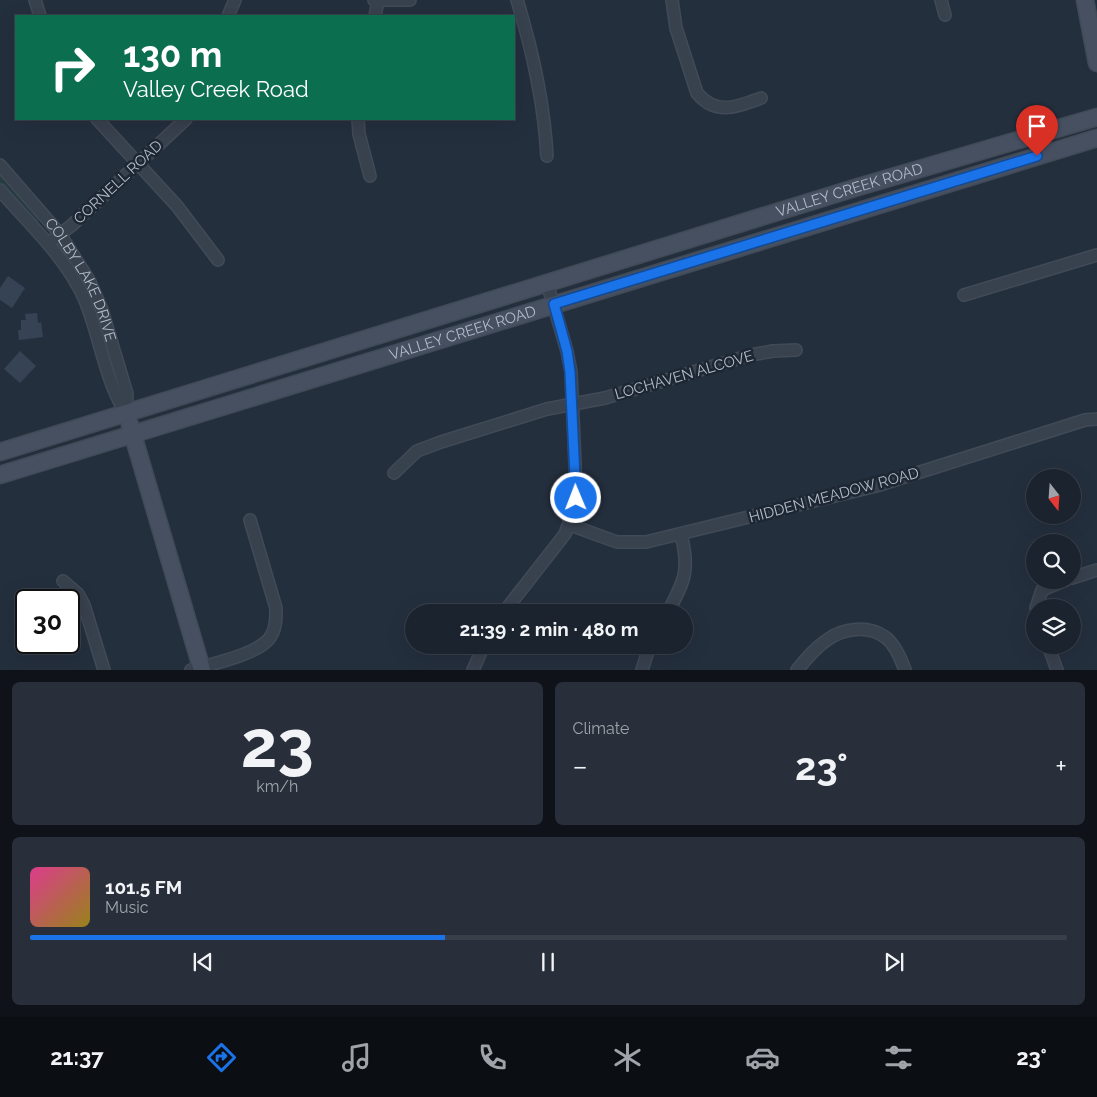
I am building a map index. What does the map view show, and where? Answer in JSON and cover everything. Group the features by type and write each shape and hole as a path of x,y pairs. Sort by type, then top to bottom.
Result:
{"main road":[{"path":"1085,0 1097,64"},
{"name":"VALLEY CREEK ROAD","path":"0,452 1097,116"},
{"name":"VALLEY CREEK ROAD","path":"0,475 1097,138"},
{"name":"COLBY LAKE DRIVE","path":"126,413 198,669"}],"street":[{"path":"35,0 40,15"},
{"path":"228,15 234,0"},
{"path":"375,15 376,0 410,0"},
{"path":"516,0 536,65 545,120 547,156"},
{"path":"672,0 679,38 697,93 703,101 723,109 733,108 761,98"},
{"path":"941,0 945,15"},
{"path":"98,120 189,220 218,260"},
{"name":"CORNELL ROAD","path":"48,243 185,120"},
{"path":"358,120 370,176"},
{"name":"COLBY LAKE DRIVE","path":"0,165 60,234 84,270 100,304 127,394 126,413"},
{"name":"COLBY LAKE DRIVE","path":"0,190 48,243 67,268 84,299 116,398 126,413"},
{"path":"964,294 1097,255"},
{"path":"510,604 559,542 570,524 576,488 572,403 567,351 547,283"},
{"name":"LOCHAVEN ALCOVE","path":"394,473 417,451 433,445 572,403 612,396 751,355 796,350"},
{"name":"HIDDEN MEADOW ROAD","path":"570,524 602,538 633,544 876,486 1085,420 1097,419"},
{"path":"198,669 251,651 263,644 271,636 276,622 276,608 273,595 250,520"},
{"path":"672,604 679,592 686,568 687,558 681,534"},
{"path":"1081,575 1097,570"},
{"path":"63,581 81,599 104,670"},
{"path":"796,670 819,646 837,634 850,629 889,633 905,670"},
{"path":"473,670 480,654"},
{"path":"642,670 647,654"},
{"path":"1051,654 1057,670"}],"green space":[{"path":"0,171 41,220 38,222 24,211 0,184"}],"building":[{"path":"8,276 25,288 12,308 0,300 0,288"},
{"path":"37,313 38,323 41,322 43,337 19,340 18,330 21,330 21,320 26,320 25,314"},
{"path":"20,351 36,366 20,383 4,369"}],"route":[{"path":"576,498 570,372 567,351 554,304 1037,156"}]}
